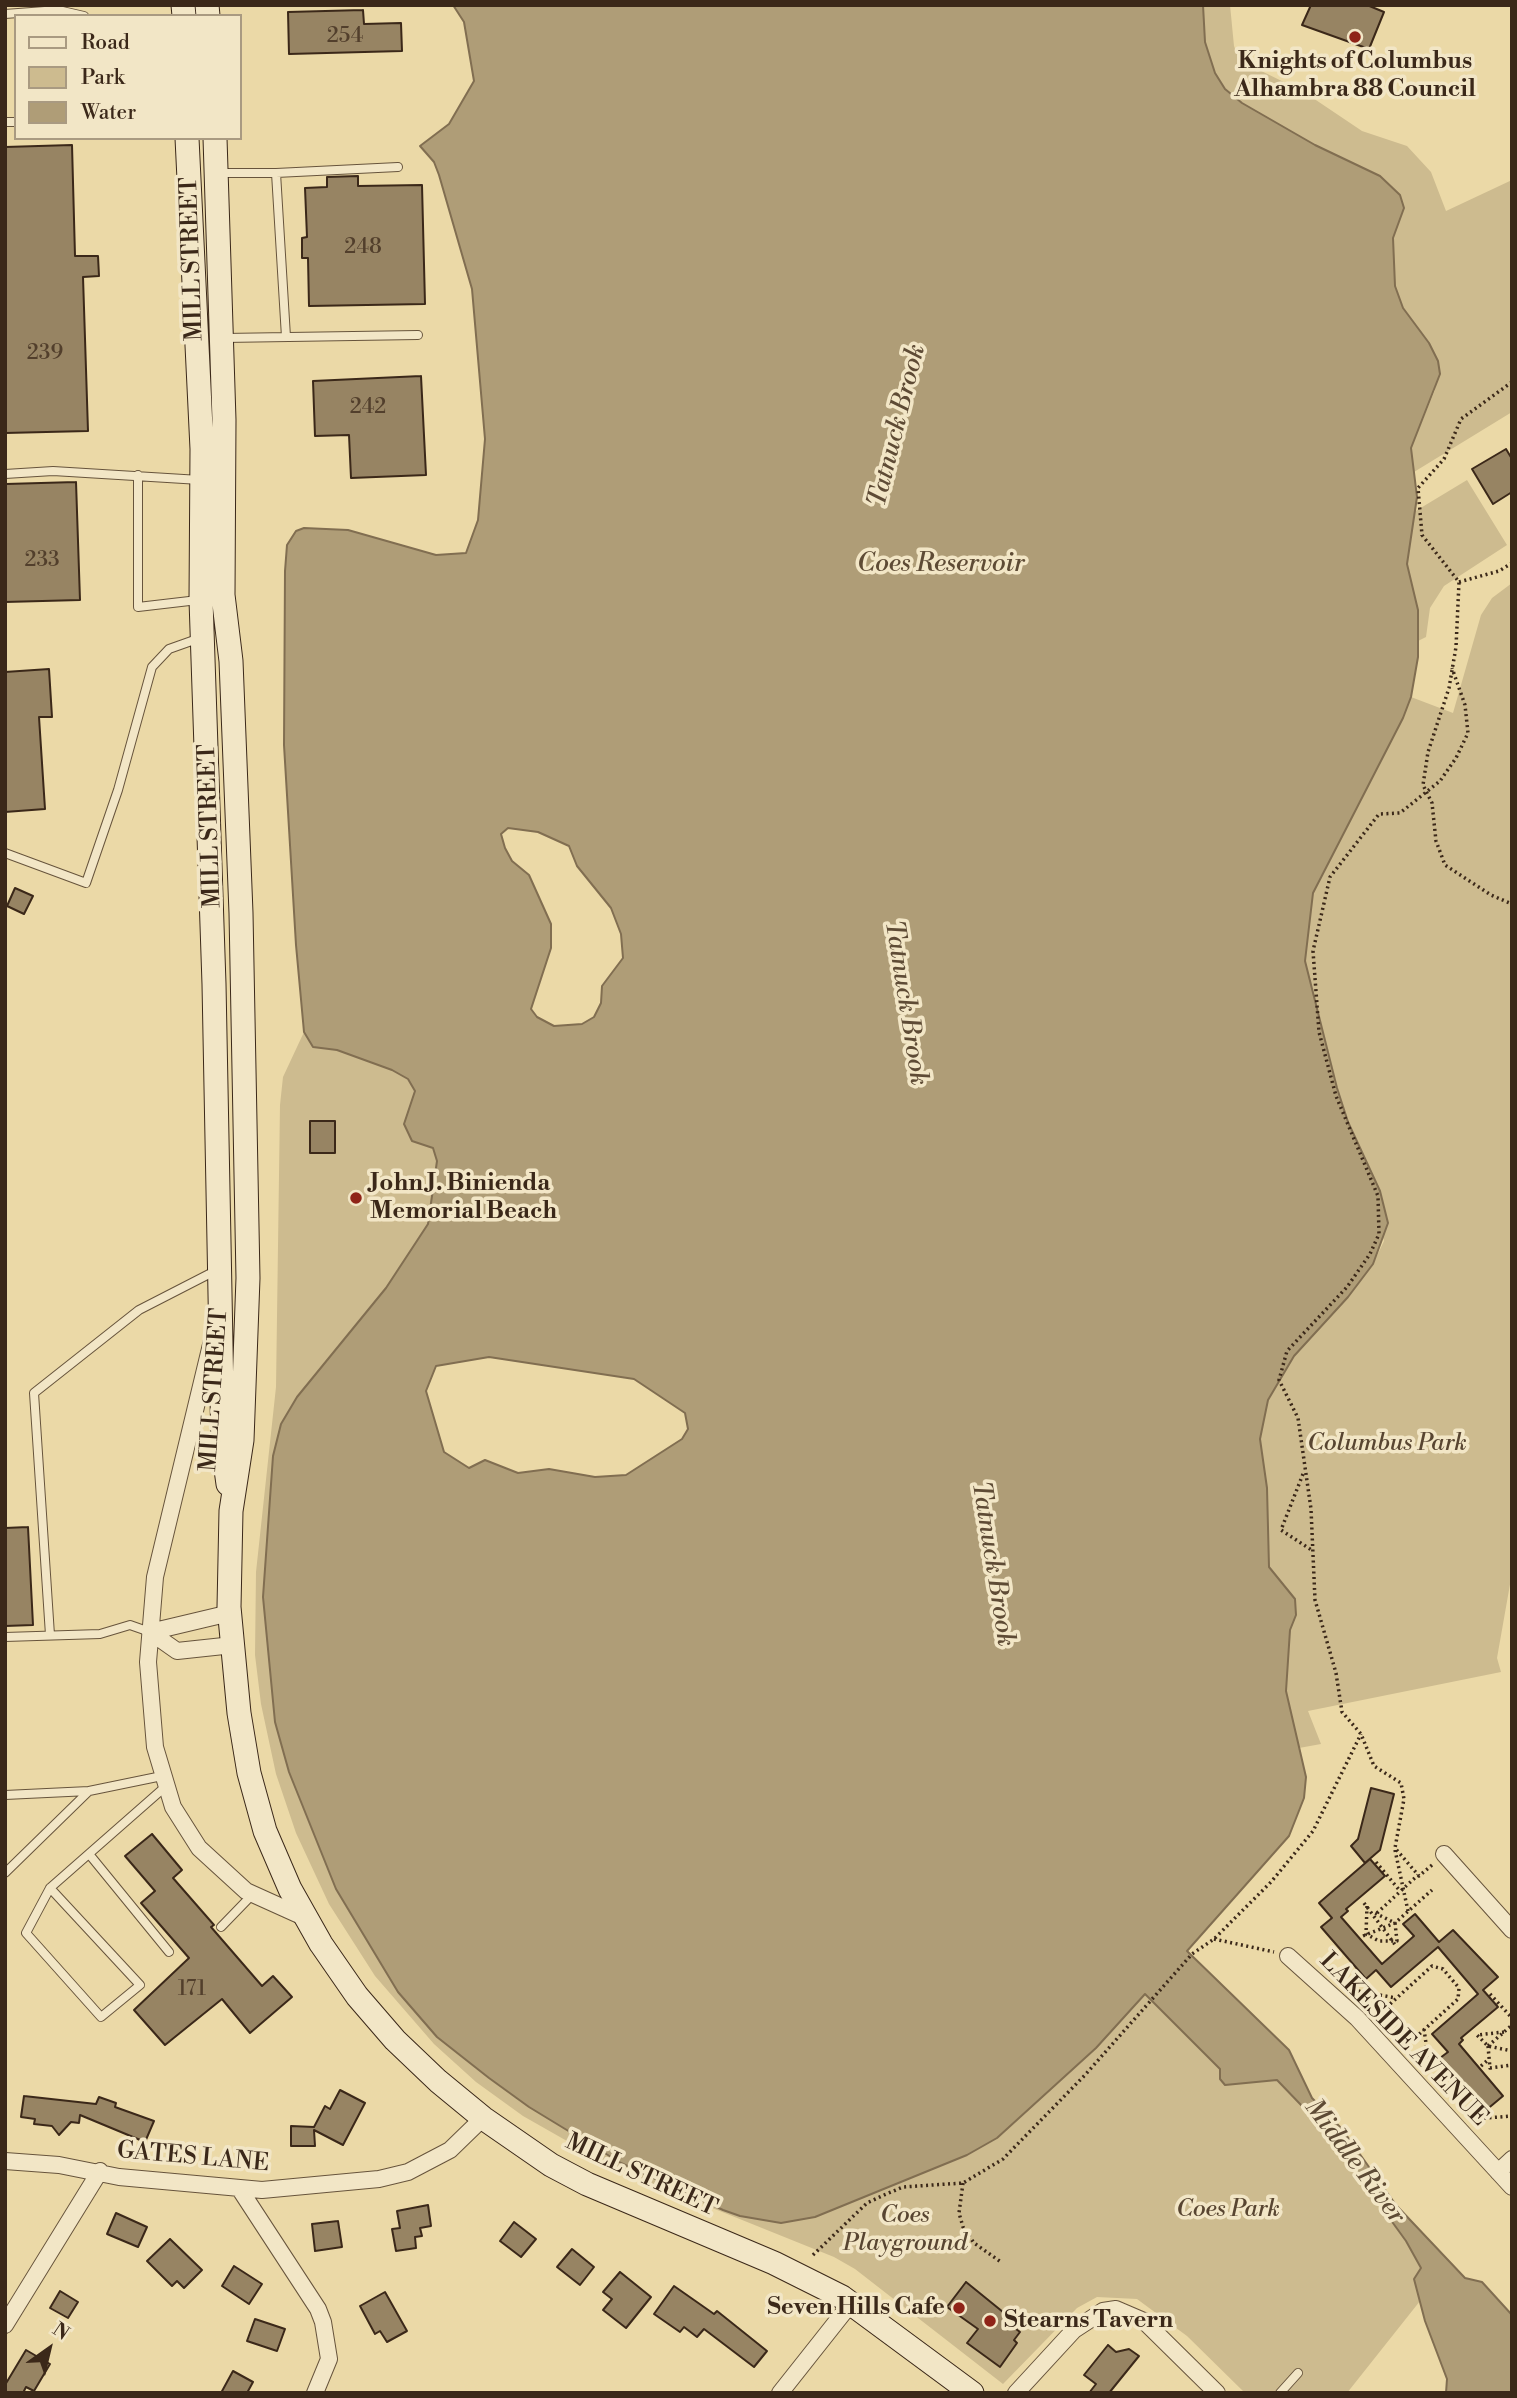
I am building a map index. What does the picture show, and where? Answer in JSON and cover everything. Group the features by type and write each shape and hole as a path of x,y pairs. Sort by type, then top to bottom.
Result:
{"main road":[{"name":"MILL STREET","path":"187,140 202,449 201,600 222,1300 223,1448 231,1511 230,1613 239,1713 265,1831 308,1919 357,1996 396,2040 483,2118 587,2185 774,2263 852,2302 972,2393"},
{"name":"MILL STREET","path":"215,140 224,461 223,595 231,661 241,913 248,1278 242,1440 231,1511"},
{"path":"202,449 224,461"}],"street":[{"path":"222,1300 160,1550 150,1632 149,1691 155,1747 164,1782 178,1818 199,1848 230,1879 253,1895 308,1919"},
{"path":"150,1632 230,1613"},
{"path":"150,1632 177,1651 233,1645"},
{"path":"1444,1854 1512,1930"},
{"name":"LAKESIDE AVENUE","path":"1288,1956 1357,2018 1512,2188"},
{"name":"GATES LANE","path":"5,2161 100,2171 119,2177 262,2190 379,2179 408,2172 450,2150 483,2118"},
{"path":"1498,2172 1512,2159"},
{"path":"5,2325 100,2171"},
{"path":"239,2188 323,2322 329,2359 315,2393"},
{"path":"780,2393 852,2302"},
{"path":"1016,2393 1074,2330 1103,2311 1116,2309 1144,2321 1217,2393"}],"lane":[{"path":"5,14 58,10 75,14"},
{"path":"217,173 398,167"},
{"path":"276,173 286,337"},
{"path":"221,338 418,335"},
{"path":"5,474 53,471 200,480"},
{"path":"138,475 138,607 201,600"},
{"path":"5,853 86,883 118,790 152,667 169,649 203,637"},
{"path":"50,1635 34,1393 139,1310 221,1269"},
{"path":"5,1637 100,1634 130,1625 150,1632"},
{"path":"5,1795 89,1791 164,1782"},
{"path":"50,1888 140,1985 101,2017 26,1933 50,1888 164,1782"},
{"path":"5,1873 89,1791"},
{"path":"89,1854 169,1952"},
{"path":"221,1927 253,1895"},
{"path":"1280,2393 1298,2373"}],"path":[{"path":"1512,382 1461,419 1444,459 1418,488 1422,535 1459,582 1449,688 1428,752 1423,785 1432,803 1436,841 1445,865 1492,895 1512,904"},
{"path":"1459,582 1499,571 1512,563"},
{"path":"1408,1911 1401,1890 1395,1848 1404,1799 1401,1783 1374,1766 1361,1734 1342,1712 1336,1673 1315,1600 1311,1509 1298,1418 1279,1380 1287,1351 1347,1287 1370,1255 1379,1234 1378,1196 1336,1096 1319,1032 1313,951 1330,877 1379,814 1400,813 1427,793 1457,758 1468,733 1465,705 1452,668"},
{"path":"1304,1472 1281,1530 1313,1551"},
{"path":"813,2255 867,2203 884,2194 903,2187 963,2183 1003,2159 1085,2075 1148,2000 1192,1954 1214,1939 1271,1882 1313,1831 1361,1734"},
{"path":"1395,1848 1418,1875"},
{"path":"1375,1914 1444,1854"},
{"path":"1377,1862 1401,1890"},
{"path":"1364,1935 1395,1923 1432,1890"},
{"path":"1364,1935 1366,1904 1396,1946"},
{"path":"1375,1914 1395,1923"},
{"path":"1364,1935 1379,1941 1396,1941 1395,1923"},
{"path":"1214,1939 1288,1956"},
{"path":"1377,2016 1432,1966 1443,1969 1459,1988 1458,1999 1405,2046"},
{"path":"1353,1990 1396,1998"},
{"path":"1490,1994 1512,2018"},
{"path":"1488,2046 1512,2025"},
{"path":"1424,2029 1430,2074"},
{"path":"1504,2032 1477,2035 1488,2046 1512,2050"},
{"path":"1488,2046 1490,2068 1512,2064"},
{"path":"1481,2066 1489,2059"},
{"path":"1471,2119 1512,2116"},
{"path":"963,2183 959,2214 963,2227 974,2243 1000,2262"}],"green space":[{"path":"1203,5 1230,5 1234,46 1239,60 1304,92 1362,131 1407,146 1431,172 1446,211 1512,180 1512,412 1414,472 1411,448 1435,390 1438,361 1429,343 1403,308 1395,286 1393,238 1404,208 1380,176 1315,145 1242,103 1225,88 1215,73 1205,42"},
{"path":"1467,480 1507,545 1444,586 1430,608 1426,637 1418,641 1418,610 1407,564 1414,512"},
{"name":"Columbus Park","path":"1512,583 1512,1573 1497,1658 1501,1672 1308,1711 1321,1744 1299,1748 1286,1691 1290,1630 1296,1615 1285,1585 1275,1579 1269,1567 1267,1488 1260,1439 1268,1400 1294,1355 1348,1297 1373,1264 1384,1241 1337,1088 1305,961 1313,893 1411,697 1453,713 1481,615 1492,598"},
{"name":"Coes Park","path":"304,1032 313,1047 337,1050 392,1070 408,1079 415,1091 404,1124 412,1141 433,1148 437,1161 428,1224 386,1288 297,1397 281,1424 273,1456 263,1597 275,1722 289,1772 336,1889 398,1992 489,2078 529,2107 621,2163 740,2216 815,2217 967,2155 997,2138 1096,2048 1144,1994 1220,2069 1220,2079 1225,2085 1277,2080 1327,2132 1406,2241 1421,2268 1414,2279 1420,2301 1347,2393 1245,2393 1187,2336 1137,2299 1097,2297 1077,2308 1003,2384 855,2269 834,2257 618,2170 523,2116 476,2082 434,2044 375,1976 329,1904 296,1833 276,1774 261,1704 255,1655 256,1572 276,1387 280,1105 283,1077"}],"water":[{"name":"Coes Reservoir","path":"453,5 1203,5 1205,42 1215,73 1225,89 1242,103 1315,145 1380,176 1400,195 1404,208 1393,238 1395,286 1403,308 1429,343 1438,361 1440,374 1411,448 1417,497 1407,564 1418,610 1418,657 1411,697 1403,718 1313,893 1305,961 1337,1088 1348,1122 1380,1191 1388,1223 1373,1264 1348,1297 1294,1356 1268,1400 1260,1439 1267,1488 1269,1567 1295,1599 1296,1615 1290,1630 1286,1691 1306,1777 1304,1798 1289,1836 1187,1951 1289,2050 1312,2098 1342,2129 1396,2205 1465,2278 1482,2282 1512,2315 1512,2393 1446,2393 1447,2379 1425,2321 1414,2279 1421,2268 1406,2241 1327,2132 1277,2080 1225,2085 1220,2079 1220,2069 1145,1994 1096,2048 997,2138 967,2155 815,2217 781,2223 740,2216 723,2210 621,2163 529,2107 489,2078 437,2037 398,1992 336,1889 289,1772 275,1722 263,1597 273,1456 281,1424 297,1397 386,1288 428,1224 437,1161 433,1148 412,1141 404,1124 415,1091 408,1079 392,1070 337,1050 313,1047 304,1032 284,745 285,571 287,545 296,531 304,528 348,530 436,555 466,553 478,520 485,439 472,289 439,175 434,162 420,146 449,124 474,81 464,22","holes":["508,828 538,832 569,846 577,866 611,908 621,934 623,958 602,986 601,1003 594,1017 582,1024 554,1026 537,1017 531,1009 551,948 551,924 529,875 512,861 505,848 501,834","489,1357 634,1379 685,1413 688,1429 682,1439 626,1475 595,1477 549,1469 518,1473 485,1460 469,1468 444,1452 426,1391 436,1366"]}],"building":[{"name":"Knights of Columbus Alhambra 88 Council","path":"1311,5 1367,5 1384,12 1369,49 1302,25"},
{"path":"363,10 364,24 401,23 402,51 289,54 288,12"},
{"path":"72,145 75,256 98,256 99,276 83,277 88,431 5,433 5,147"},
{"path":"358,176 358,186 422,185 425,304 309,306 308,258 302,258 302,238 307,237 305,188 327,187 327,177"},
{"path":"421,376 426,475 351,478 349,435 315,436 313,381"},
{"path":"1506,449 1512,459 1512,492 1493,504 1472,469"},
{"path":"76,482 80,600 5,602 6,484"},
{"path":"49,669 52,717 39,717 45,809 5,812 5,672"},
{"path":"15,888 33,896 24,914 7,906"},
{"path":"310,1121 335,1121 335,1153 310,1153"},
{"path":"28,1527 33,1625 5,1626 5,1528"},
{"path":"1371,1788 1394,1794 1380,1850 1365,1863 1351,1846 1358,1839"},
{"path":"152,1834 182,1870 173,1878 214,1925 211,1927 262,1986 273,1976 292,1997 250,2033 222,1999 165,2045 134,2010 189,1958 141,1903 155,1891 125,1856"},
{"path":"1370,1859 1385,1876 1346,1909 1348,1911 1341,1917 1382,1964 1414,1936 1403,1924 1415,1914 1439,1942 1453,1930 1498,1977 1483,1990 1498,2007 1461,2038 1463,2040 1459,2044 1503,2096 1485,2111 1440,2058 1448,2052 1432,2034 1478,1994 1438,1947 1391,1987 1376,1970 1366,1979 1321,1927 1332,1918 1319,1903"},
{"path":"340,2090 365,2103 343,2145 314,2130 315,2146 291,2146 291,2126 314,2127 325,2106 330,2109"},
{"path":"24,2096 96,2104 99,2097 116,2103 115,2107 154,2121 145,2142 80,2115 79,2123 71,2122 59,2135 52,2126 34,2124 35,2119 21,2117"},
{"path":"428,2205 431,2226 420,2228 422,2236 415,2237 416,2248 396,2251 392,2229 400,2228 397,2211"},
{"path":"116,2213 147,2227 138,2247 107,2234"},
{"path":"338,2221 342,2247 315,2251 312,2224"},
{"path":"514,2222 536,2239 521,2257 500,2241"},
{"path":"170,2239 202,2270 184,2288 177,2281 172,2286 147,2261"},
{"path":"572,2249 594,2267 580,2285 557,2267"},
{"path":"234,2266 262,2284 249,2304 222,2286"},
{"path":"620,2272 651,2297 626,2328 603,2310 612,2299 603,2292"},
{"name":"Stearns Tavern","path":"966,2282 1019,2325 1016,2329 1020,2332 1014,2340 1017,2343 1000,2367 967,2343 978,2329 947,2307"},
{"path":"674,2286 714,2314 717,2311 767,2351 754,2367 704,2329 697,2337 684,2327 680,2332 654,2314"},
{"path":"60,2291 78,2302 68,2318 50,2308"},
{"path":"385,2292 407,2331 387,2342 380,2331 375,2334 360,2306"},
{"path":"255,2319 285,2329 277,2351 247,2341"},
{"path":"1108,2345 1116,2352 1129,2349 1139,2356 1109,2393 1089,2393 1096,2384 1084,2375"},
{"path":"26,2350 50,2364 34,2391 26,2387 23,2393 5,2393 5,2385"},
{"path":"233,2371 253,2382 247,2393 221,2393"}],"place":[{"name":"Knights of Columbus Alhambra 88 Council","path":"1355,37"},
{"name":"John J. Binienda Memorial Beach","path":"356,1198"},
{"name":"Seven Hills Cafe","path":"959,2308"},
{"name":"Stearns Tavern","path":"990,2321"}],"water label":[{"name":"Tatnuck Brook","path":"898,426"},
{"name":"Tatnuck Brook","path":"905,1003"},
{"name":"Tatnuck Brook","path":"992,1564"},
{"name":"Middle River","path":"1354,2162"}],"park label":[{"name":"Coes Playground","path":"905,2230"}]}
